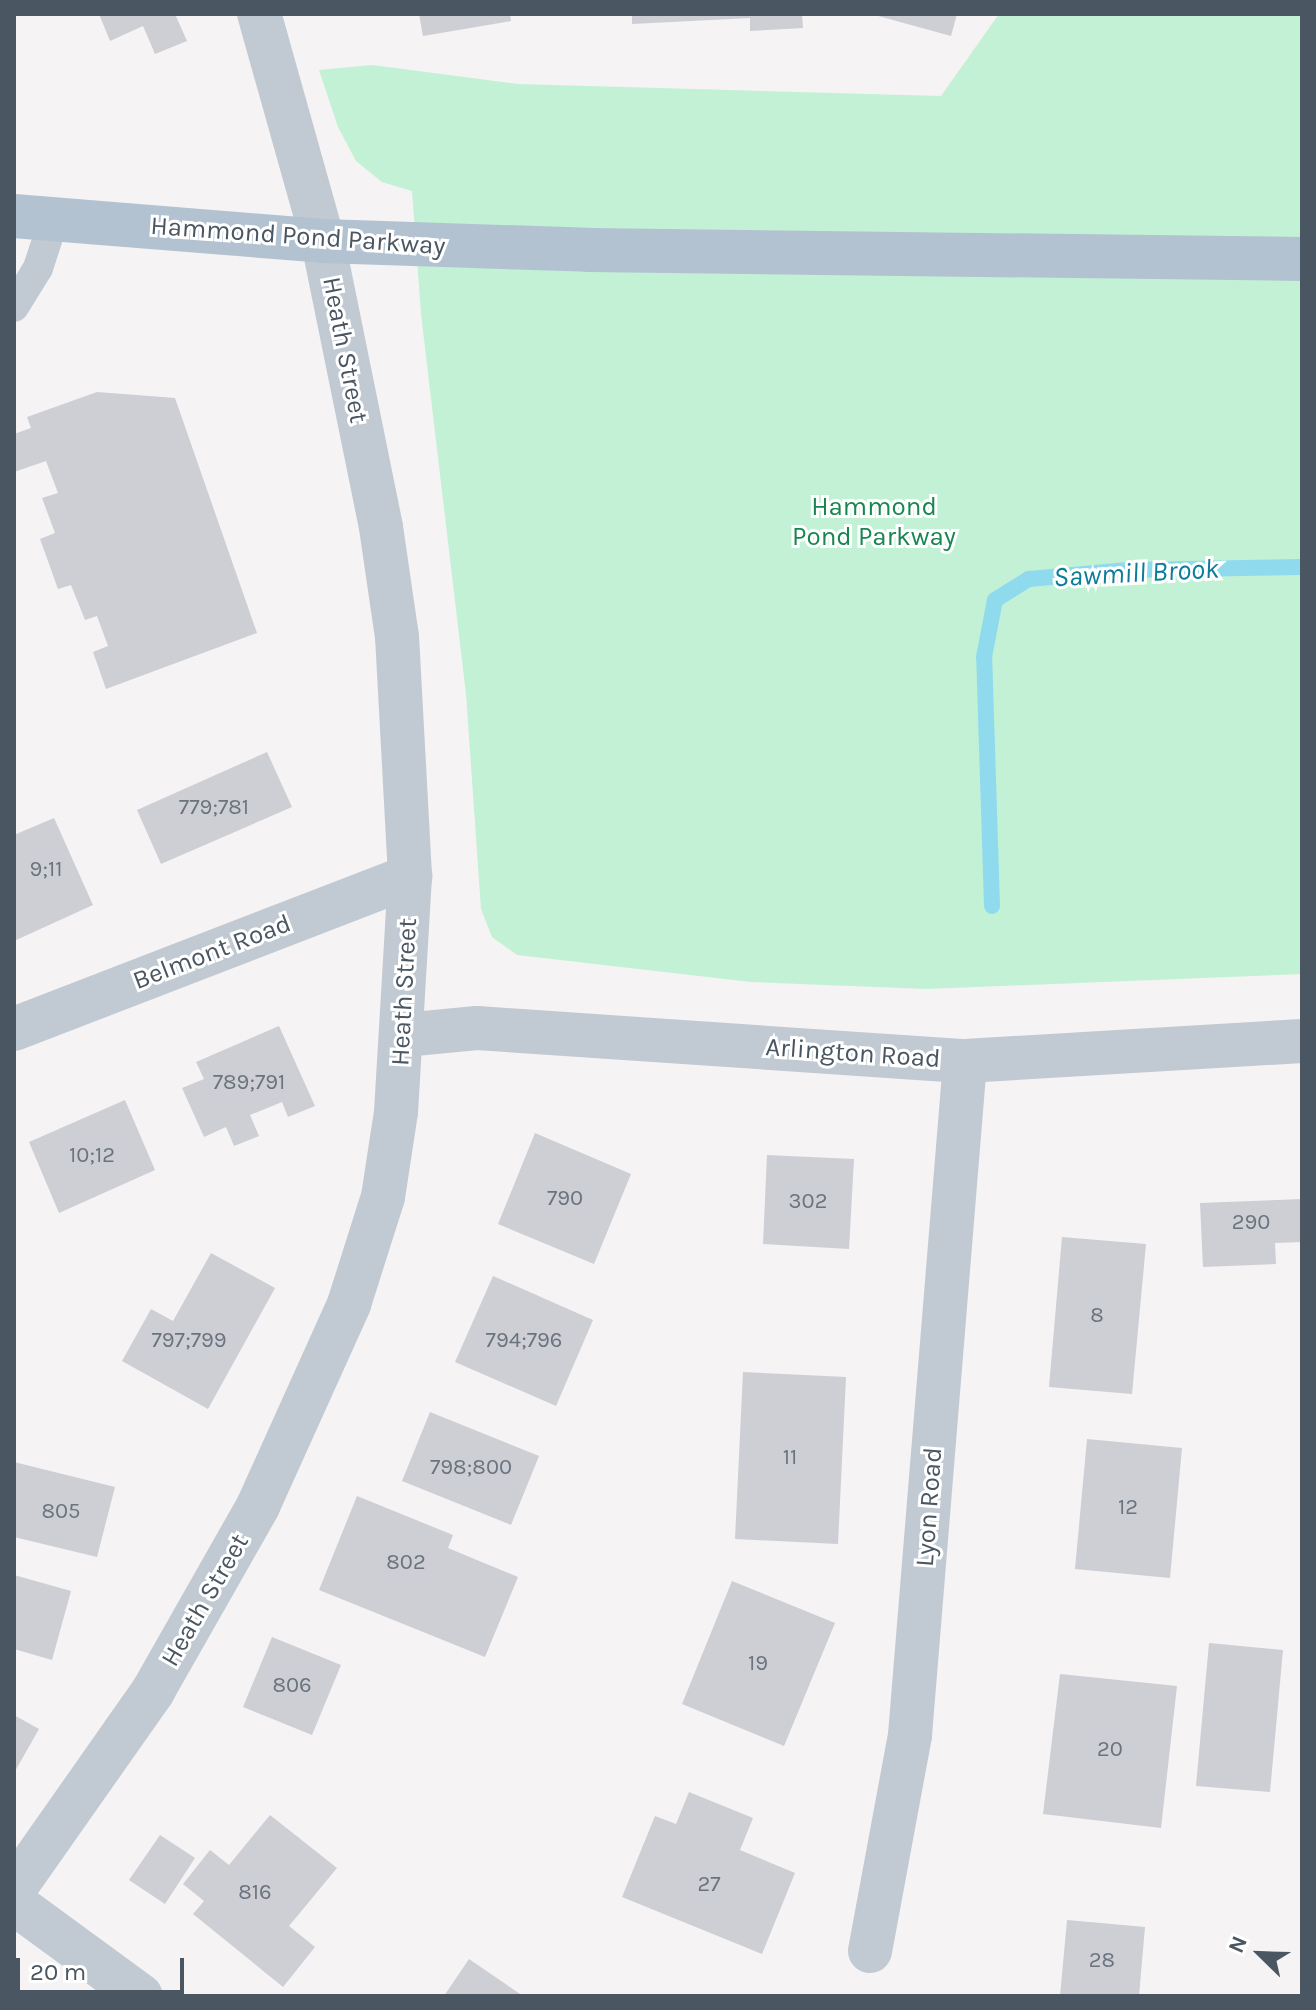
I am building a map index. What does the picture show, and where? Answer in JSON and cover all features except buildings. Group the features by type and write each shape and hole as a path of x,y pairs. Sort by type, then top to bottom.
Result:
{"main road":[{"name":"Hammond Pond Parkway","path":"34,218 323,241 589,250 1302,259"}],"street":[{"name":"Heath Street","path":"14,1889 153,1691 231,1555 308,1400 349,1304 383,1197 404,1035 410,876 397,637 381,527 323,241 259,14"},
{"name":"Belmont Road","path":"14,1029 410,876"},
{"name":"Arlington Road","path":"404,1035 477,1028 965,1061 1302,1041"},
{"name":"Lyon Road","path":"870,1951 910,1735 965,1061"},
{"path":"14,1903 141,1996"}],"lane":[{"path":"14,307 38,268 34,218"}],"green space":[{"name":"Hammond Pond Parkway","path":"999,14 1302,14 1302,974 927,989 751,982 517,955 492,937 481,909 466,694 421,314 412,191 382,182 356,161 338,127 319,70 372,65 518,84 941,96"}],"waterway":[{"name":"Sawmill Brook","path":"992,906 984,657 995,600 1029,579 1128,570 1302,567"}]}
